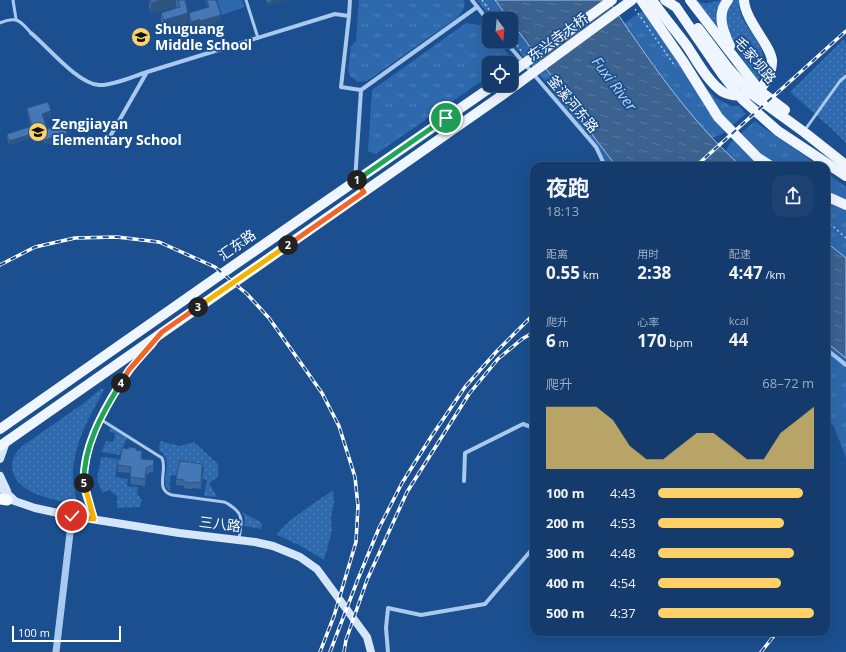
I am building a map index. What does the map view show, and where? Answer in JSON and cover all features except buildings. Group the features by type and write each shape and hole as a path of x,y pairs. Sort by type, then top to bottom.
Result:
{"main road":[{"name":"东兴寺大桥","path":"518,68 612,0"},
{"name":"东兴寺大桥","path":"364,192 501,96 632,0"},
{"path":"641,0 684,61 718,117 758,158 765,162"},
{"path":"652,0 711,80 723,92 734,96 756,92 763,85 769,75 772,62 770,52 744,7 744,0"},
{"path":"665,0 676,7 722,74 743,100 778,131 825,162"},
{"path":"678,0 729,69 757,93"},
{"name":"毛家坝路","path":"690,0 757,93 842,162 846,167"},
{"path":"728,0 724,5 721,18 723,32 757,93"},
{"name":"汇东路","path":"0,429 484,92"},
{"name":"毛家坝路","path":"757,93 807,127 846,158"},
{"path":"830,165 846,176"},
{"path":"0,459 3,444 364,192"},
{"path":"830,198 846,205"},
{"path":"94,519 84,485 84,472 92,437 100,419 129,370 162,332"},
{"path":"0,476 7,498"},
{"name":"三八路","path":"0,487 7,498 35,508 72,516 273,546 300,557 317,570 367,637 371,652"}],"street":[{"path":"350,0 340,87 361,90 477,7"},
{"path":"472,0 482,13"},
{"path":"31,33 78,76 90,84 105,85 335,14 349,16"},
{"name":"釜溪河东路","path":"512,48 596,148 602,162"},
{"path":"79,144 108,140 147,72"},
{"path":"361,90 356,181 364,192"},
{"path":"830,351 846,365"},
{"path":"464,481 465,453 523,424 530,427"},
{"path":"56,652 72,516"},
{"path":"388,652 386,628 388,608 421,615 485,604 530,553"}],"lane":[{"path":"13,0 16,19"},
{"path":"246,0 258,38"},
{"path":"0,23 16,19 24,24 31,33"},
{"path":"807,127 840,81 846,76"},
{"path":"100,419 162,458 164,464 162,485 166,492 170,494 224,502 230,505 239,513 241,517 239,540"}],"path":[{"path":"482,0 491,12"},
{"path":"518,47 522,52"},
{"path":"830,224 846,238"}],"green space":[{"path":"217,0 242,0 245,7 222,15"},
{"path":"359,0 464,0 464,5 458,17 367,81 358,82 350,76 348,70 351,46 356,41"},
{"path":"477,0 495,0 504,12 486,12"},
{"path":"695,0 706,3 722,0 719,32"},
{"path":"732,0 739,0 740,11 744,21 761,47 764,57 763,68 758,80 736,49 728,31 726,12"},
{"path":"644,10 714,97 731,106 739,106 746,114 722,134 712,138 697,122 624,23"},
{"path":"466,23 482,26 482,48 503,48 510,56 482,56 482,81 376,154 368,151 372,90"},
{"path":"518,31 613,162 604,162 543,79 516,48 518,48"},
{"path":"844,39 846,44 846,143 790,92"},
{"path":"755,121 770,133 814,162 736,162 725,152 731,142"},
{"path":"830,175 846,187 846,258 830,245"},
{"path":"830,345 846,358 846,458 830,420"},
{"path":"102,388 104,390 83,430 78,444 73,473 74,488 78,503 74,504 56,500 36,494 26,489 19,483 14,475 12,463 17,451 84,403"},
{"path":"111,428 127,438 120,455 101,452 106,441 114,442 115,433 109,432"},
{"path":"160,441 180,446 194,442 218,464 218,477 209,483 217,497 204,496 207,480 202,479 204,467 179,464 177,476 171,475 169,486 171,486 170,491 165,483 167,466 164,455 159,450"},
{"path":"101,457 119,459 115,477 128,479 127,486 138,487 137,495 140,496 140,499 142,499 140,507 117,508 117,496 109,490 102,493 97,479"},
{"path":"333,490 334,502 331,517 332,531 324,560 301,546 277,535 286,524"},
{"path":"242,512 262,523 261,529 244,526 245,518"}],"water":[{"name":"Fuxi River","path":"495,0 608,0 654,66 686,108 703,128 737,162 613,162 518,31 518,12 504,12"},
{"path":"830,245 846,258 846,358 830,345"}],"railway":[{"path":"700,162 846,31"},
{"path":"0,265 35,247 75,238 117,237 159,242 215,267 247,294 269,318 322,393 339,426 355,477 358,506 356,542 334,616 320,652"},
{"path":"330,652 379,528 402,483 465,387 497,351 530,318"},
{"path":"344,652 346,640 367,580 407,492 469,394 498,359 530,334"},
{"path":"761,652 774,636"}],"place":[{"name":"Shuguang Middle School","path":"141,37"},
{"name":"Zengjiayan Elementary School","path":"38,132"}],"route":[{"path":"72,516 94,519 84,485 86,460 92,437 114,393 129,370 162,332 364,192 356,181 446,118"}]}
